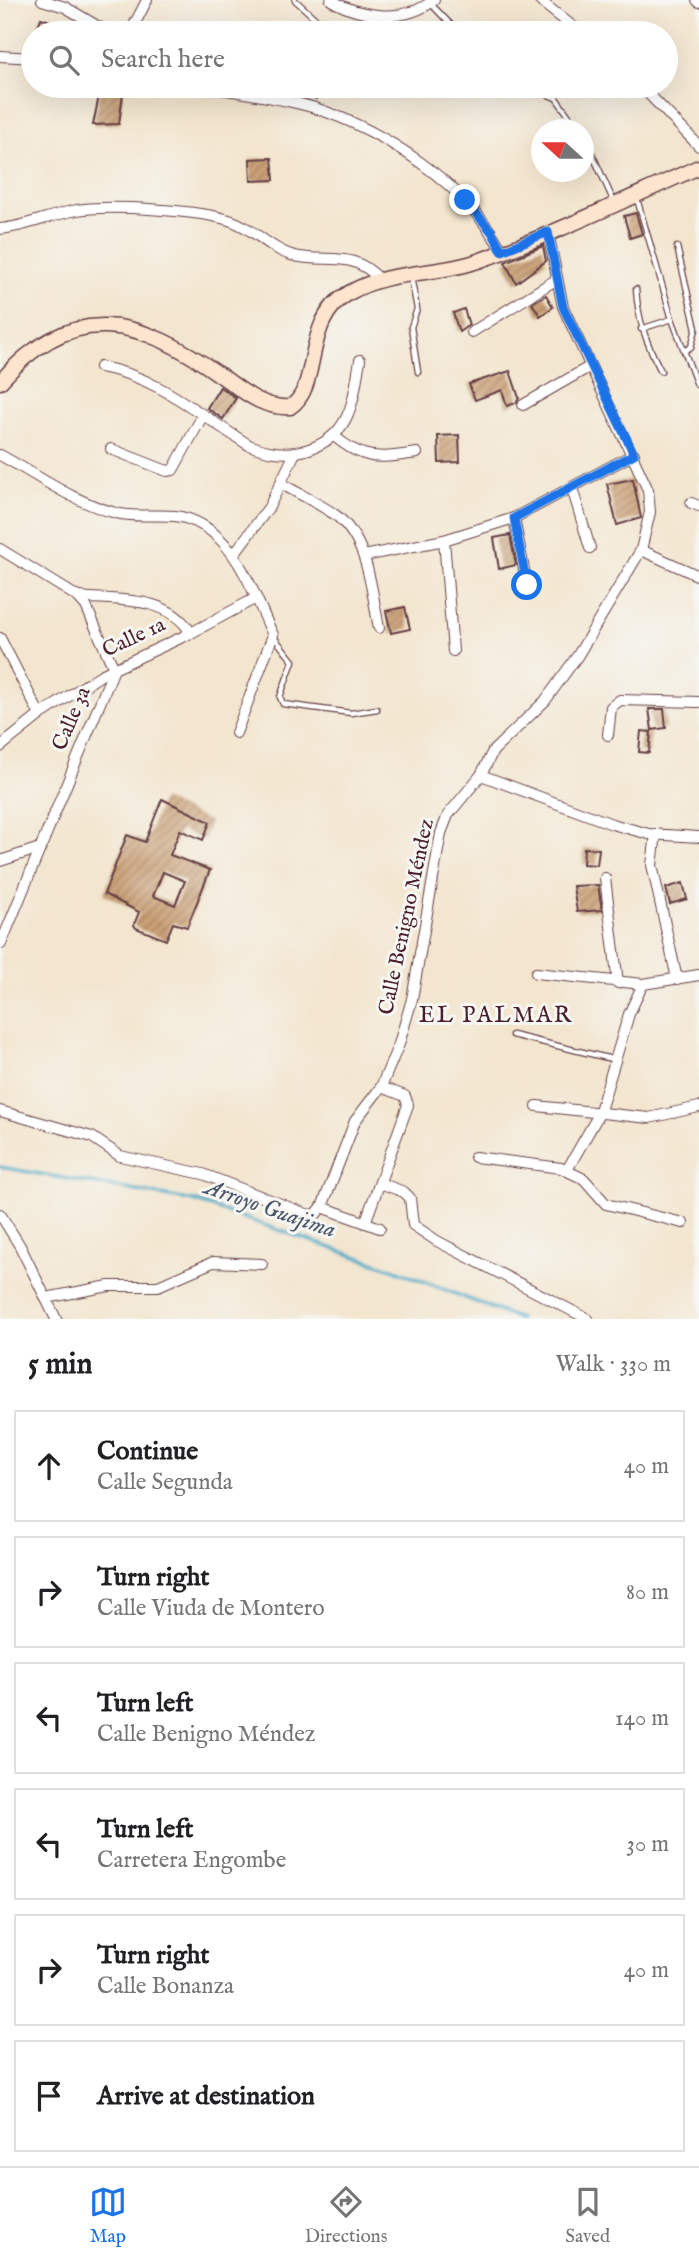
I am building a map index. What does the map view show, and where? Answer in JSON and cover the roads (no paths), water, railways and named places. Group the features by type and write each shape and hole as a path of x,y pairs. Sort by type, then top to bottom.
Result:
{"street":[{"path":"42,0 65,7 89,21"},
{"path":"136,21 147,0"},
{"path":"331,0 349,11 386,15 416,12 432,1"},
{"path":"409,0 416,12"},
{"path":"539,0 566,21"},
{"path":"0,56 21,57"},
{"path":"264,98 314,108 387,139 465,200 492,232 502,251"},
{"path":"653,98 699,146"},
{"path":"0,382 17,362 44,343 79,328 113,324 148,333 193,355 260,402 276,408 290,407 303,391 322,320 331,305 350,292 410,272 475,262 699,167"},
{"path":"0,229 95,208 195,214 231,221 256,232 272,247 289,254 345,258 372,271 380,280"},
{"name":"Calle Benigno Méndez","path":"322,1207 355,1121 381,1087 393,1062 412,999 441,834 457,801 481,775 502,741 563,680 641,550 649,500 634,454 589,367 563,307 548,232"},
{"path":"472,332 557,279"},
{"path":"100,367 146,379 249,445 262,450 295,453 324,444 344,424 351,405 360,360"},
{"path":"523,405 589,367"},
{"path":"111,449 167,471 173,470 203,415"},
{"path":"334,436 364,456 375,458 416,453"},
{"path":"234,554 282,484 295,453"},
{"path":"364,556 443,540 514,518 634,454"},
{"path":"0,455 95,506 118,514 177,516 194,521 211,531 234,554 273,635 236,733"},
{"path":"282,484 336,515 355,535 364,556 379,628"},
{"path":"572,488 590,548"},
{"path":"514,518 527,585"},
{"path":"443,540 453,651"},
{"name":"Calle 3a","path":"0,549 78,597 86,606 114,669 37,849 1,944"},
{"path":"641,550 699,576"},
{"path":"78,597 157,604 182,618 191,633"},
{"name":"Calle 1a","path":"0,747 40,715 114,669 191,633 256,598"},
{"path":"0,638 40,715"},
{"path":"608,735 611,707 620,700 699,702"},
{"path":"481,775 612,824 656,834 699,836"},
{"path":"656,834 652,865 677,979"},
{"path":"0,861 37,849"},
{"path":"605,878 618,983"},
{"path":"536,973 643,984 699,975"},
{"path":"567,1170 599,1114 629,1014 643,984"},
{"path":"365,1223 408,1105 404,1096 381,1087"},
{"path":"537,1106 649,1118 699,1107"},
{"path":"0,1111 92,1137 120,1156 203,1174 309,1215 316,1214 322,1207 380,1228"},
{"path":"475,1157 567,1170 584,1179 606,1204 683,1223"},
{"path":"380,1183 404,1192 413,1207 413,1225 436,1241 588,1319"},
{"path":"1,1219 56,1319"},
{"path":"46,1298 109,1286 158,1286 213,1262 262,1264"}],"lane":[{"path":"295,0 318,21"},
{"path":"432,1 449,21"},
{"path":"556,98 571,119"},
{"path":"594,159 615,203"},
{"path":"636,194 672,319 697,386"},
{"path":"677,247 696,329 691,347 684,351"},
{"path":"410,272 417,309 411,327 418,372"},
{"path":"636,289 641,329 660,371"},
{"path":"641,329 672,319"},
{"path":"273,635 293,661 280,697 283,704 351,713 377,709"},
{"path":"512,1035 617,1060"}],"waterway":[{"name":"Arroyo Guajima","path":"0,1167 194,1201 393,1269 519,1319"}],"district":[{"name":"EL PALMAR","path":"496,1015"}]}
